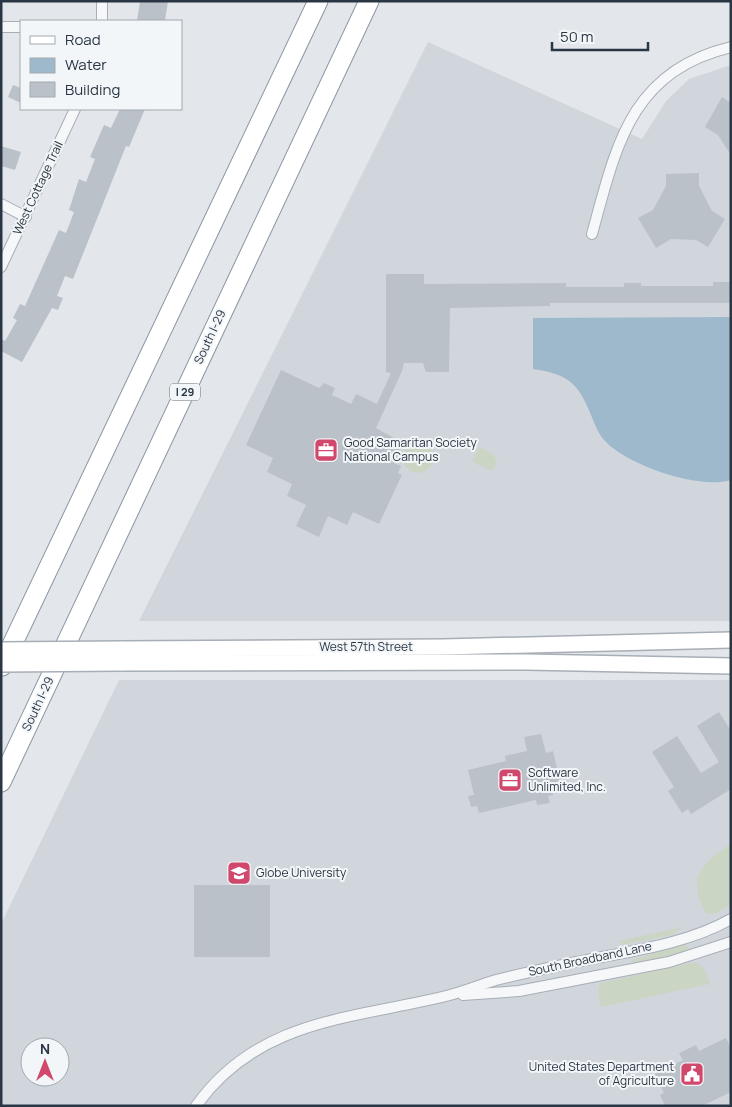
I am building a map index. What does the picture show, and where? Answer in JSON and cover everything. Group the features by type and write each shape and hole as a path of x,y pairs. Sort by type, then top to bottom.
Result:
{"highway":[{"path":"1,668 318,1"},
{"name":"South I-29","path":"1,782 369,1"}],"main road":[{"name":"West 57th Street","path":"1,664 121,656 731,640"},
{"name":"West 57th Street","path":"1,650 121,656 731,666"}],"street":[{"path":"102,1 102,20"},
{"path":"1,27 20,27"},
{"path":"592,234 619,142 636,108 657,85 685,65 714,51 731,47"},
{"name":"West Cottage Trail","path":"1,267 75,110"},
{"path":"1,204 26,216"},
{"name":"South Broadband Lane","path":"196,1106 229,1069 257,1049 289,1032 324,1022 448,996 526,973 660,944 707,930 731,919"},
{"name":"South Broadband Lane","path":"448,996 519,990 613,973 669,962 731,942"}],"shaded area":[{"path":"428,42 642,139 666,101 689,79 731,65 731,621 139,621"},
{"path":"119,680 731,680 731,1106 1,1106 1,924"}],"green space":[{"path":"418,443 424,444 432,452 432,464 424,472 418,473 412,472 404,464 403,458 404,452 412,444"},
{"path":"479,447 492,453 497,461 492,471 472,462"},
{"path":"731,844 731,905 716,913 707,914 700,902 697,891 700,873 711,858"},
{"path":"682,927 673,935 622,945 619,941"},
{"path":"685,944 689,948 687,953 635,964 631,960"},
{"path":"696,962 704,968 710,984 601,1007 598,992 600,983"}],"water":[{"path":"731,317 731,480 701,482 665,473 630,459 616,451 603,439 576,387 563,377 533,369 533,318"}],"building":[{"path":"140,1 168,1 165,20 137,20"},
{"path":"13,85 20,88 20,103 8,97"},
{"path":"722,97 731,103 731,155 718,135 705,127"},
{"path":"120,110 145,110 129,147 126,146 73,279 65,276 57,296 63,298 58,310 52,308 22,362 1,351 1,339 5,341 17,320 13,318 20,304 25,306 59,230 66,233 74,212 69,210 79,179 86,182 95,159 90,157 104,125 111,128"},
{"path":"1,146 21,152 15,170 1,166"},
{"path":"699,173 699,186 712,211 725,219 708,247 696,240 671,239 656,248 638,218 653,210 666,186 666,174"},
{"path":"386,274 424,274 424,284 566,283 566,287 624,287 624,283 641,283 641,286 713,286 713,282 731,282 731,303 550,303 550,306 450,308 449,372 426,372 423,363 404,363 376,428 403,443 394,463 401,466 398,473 402,475 379,524 353,512 347,525 328,516 319,537 296,526 306,505 287,496 292,484 267,472 273,458 246,445 281,370 319,388 324,383 335,388 332,395 351,404 356,394 377,404 391,373 386,372"},
{"path":"719,712 731,731 731,789 691,814 688,809 682,813 668,791 674,787 652,752 677,736 701,773 719,762 697,726"},
{"path":"541,734 546,753 553,751 560,782 551,784 553,795 548,796 550,803 537,805 536,800 479,813 477,806 471,807 468,796 474,795 468,770 506,761 505,756 527,751 524,737"},
{"path":"194,885 270,885 270,957 194,957"},
{"path":"726,1038 731,1049 731,1092 702,1106 665,1106 660,1095 664,1093 655,1074 683,1060 679,1053 696,1045 699,1051"}],"place":[{"name":"Good Samaritan Society National Campus","path":"326,450"},
{"name":"Software Unlimited, Inc.","path":"510,780"},
{"name":"Globe University","path":"239,873"},
{"name":"United States Department of Agriculture","path":"692,1074"}]}
